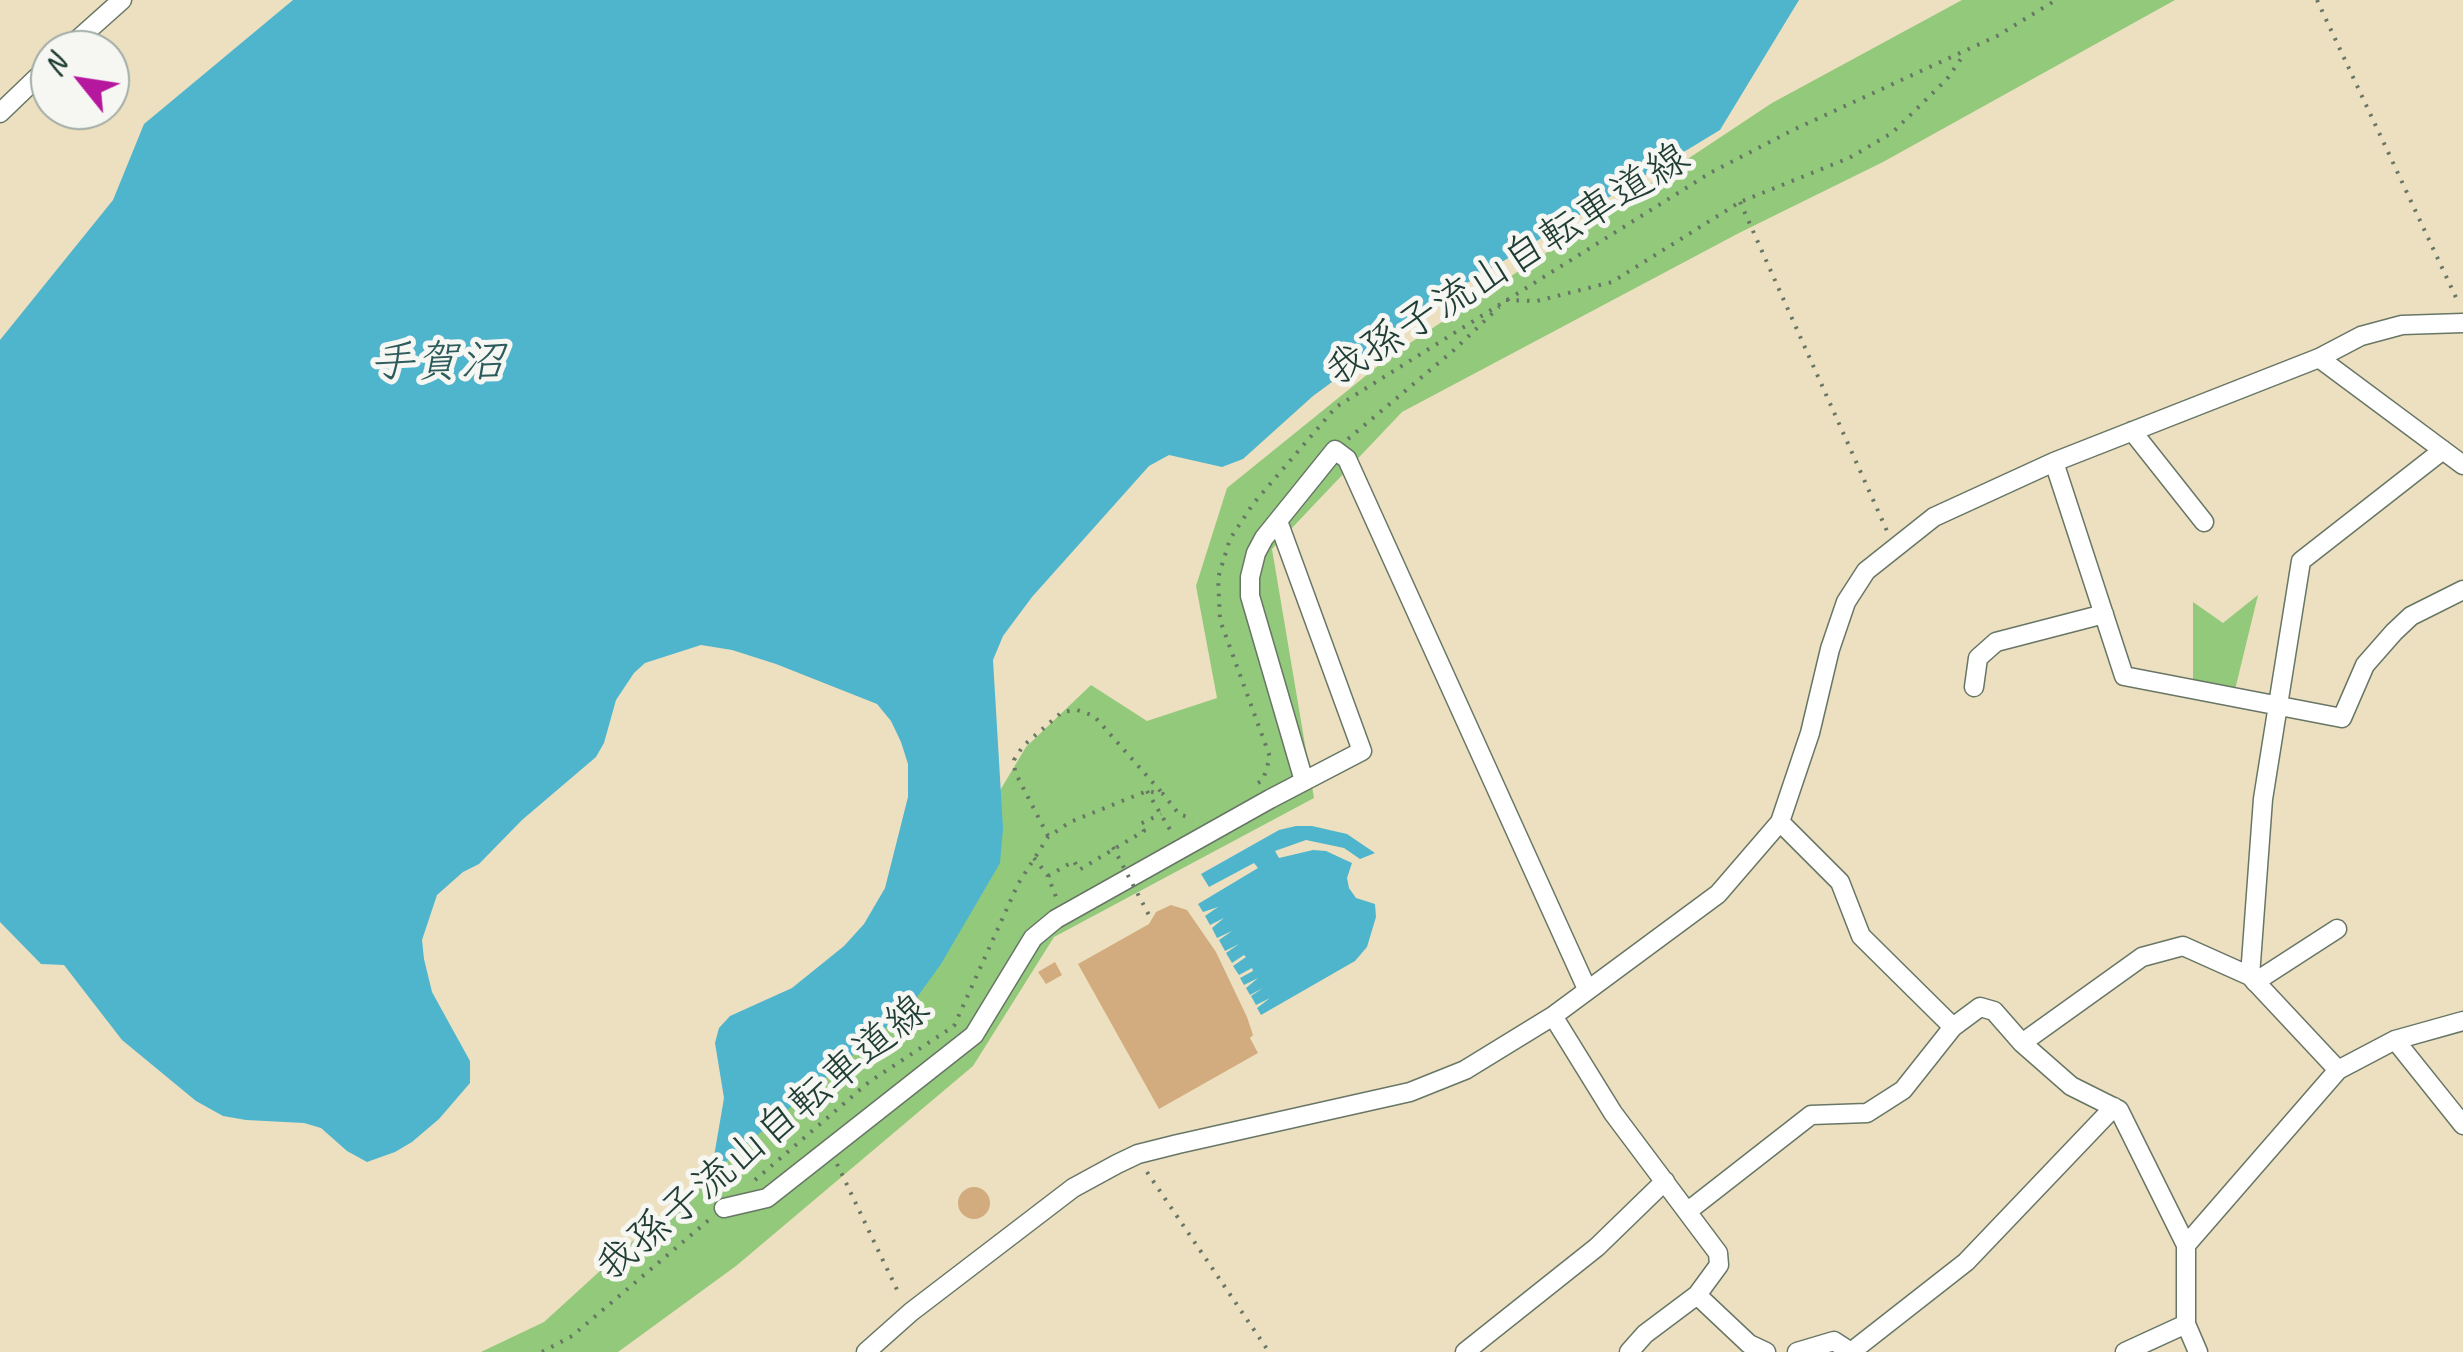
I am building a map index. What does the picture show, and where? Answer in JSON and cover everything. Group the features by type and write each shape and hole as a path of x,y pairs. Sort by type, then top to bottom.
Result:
{"street":[{"path":"88,30 122,0"},
{"path":"0,114 30,85"},
{"path":"866,1352 911,1312 1073,1188 1138,1154 1410,1092 1465,1070 1553,1016 1718,894 1780,822 1810,733 1846,602 1866,571 1934,518 2054,462 2319,358 2361,336 2402,325 2463,323"},
{"path":"2319,358 2463,465"},
{"path":"2132,432 2204,522"},
{"path":"1304,781 1250,596 1250,577 1256,554 1278,521 1335,450 1347,459 1586,989"},
{"path":"2253,979 2263,799 2301,562 2443,450"},
{"path":"2054,462 2124,676 2342,718 2365,665 2394,632 2412,616 2463,590"},
{"path":"724,1208 767,1198 974,1035 1032,938 1056,919 1362,751 1278,521"},
{"path":"1974,687 1978,658 1996,642 2104,614"},
{"path":"1780,822 1840,882 1861,936 1953,1027"},
{"path":"2253,979 2336,929"},
{"path":"2022,1044 2142,958 2183,946 2253,979 2338,1070"},
{"path":"1688,1211 1811,1115 1867,1113 1903,1090 1953,1027 1980,1008 1994,1011 2022,1044 2071,1086 2119,1110 2186,1245 2186,1324 2198,1352"},
{"path":"1553,1016 1613,1113 1718,1253 1719,1265 1697,1295 1645,1334 1629,1352"},
{"path":"2186,1245 2338,1070 2395,1040 2463,1021"},
{"path":"2395,1040 2463,1126"},
{"path":"1797,1352 1834,1341 1850,1352 1966,1262 2114,1107"},
{"path":"1465,1352 1597,1247 1665,1181"},
{"path":"1697,1295 1749,1344 1766,1352"},
{"path":"2125,1352 2186,1324"}],"path":[{"name":"我孫子流山自転車道線","path":"1249,788 1263,780 1270,757 1220,620 1218,578 1230,539 1253,504 1336,407 1710,173 1793,130 1997,36 2056,0"},
{"path":"2317,0 2463,313"},
{"path":"1335,450 1454,350 1506,300 1537,302 1612,282 1740,202 1849,158 1892,132 1947,79 1968,50"},
{"path":"1740,202 1893,547"},
{"path":"1048,837 1014,772 1014,760 1023,746 1062,712 1077,710 1094,716 1180,814 1192,820 1206,812"},
{"name":"我孫子流山自転車道線","path":"753,1183 869,1082 954,1026 1018,884 1048,837 1070,822 1146,791"},
{"path":"1146,791 1163,794"},
{"path":"1146,791 1172,832"},
{"path":"1048,876 1074,860 1078,870 1144,831 1140,824 1161,814"},
{"path":"1113,848 1151,919"},
{"path":"1034,857 1048,876 1056,897"},
{"path":"829,1147 903,1303 911,1312"},
{"path":"1138,1154 1269,1352"},
{"name":"我孫子流山自転車道線","path":"542,1352 572,1336 724,1208"}],"green space":[{"path":"1962,0 2175,0 1883,162 1739,233 1402,412 1272,549 1314,798 1054,937 973,1066 736,1266 618,1352 481,1352 544,1322 848,1045 1026,747 1091,685 1147,721 1217,698 1196,586 1227,488 1389,357 1772,103"},
{"path":"2258,595 2233,698 2193,690 2193,602 2223,623"}],"water":[{"name":"手賀沼","path":"293,0 1799,0 1720,130 1467,283 1313,396 1243,459 1222,467 1169,455 1149,466 1032,597 1003,636 993,660 1003,828 1000,863 941,964 910,1007 711,1174 724,1098 715,1043 719,1028 730,1016 792,988 844,946 864,924 885,888 908,797 908,764 901,742 877,704 776,664 701,645 645,663 616,700 596,757 522,820 479,864 463,872 437,895 422,940 424,959 432,992 470,1061 470,1083 439,1119 412,1142 367,1162 347,1151 321,1128 223,1116 196,1101 122,1040 64,965 41,964 0,922 0,340 113,200 144,124"},
{"path":"1296,826 1347,834 1375,853 1360,859 1344,848 1306,840 1275,851 1279,858 1326,851 1352,863 1347,878 1349,888 1356,898 1375,904 1376,917 1367,947 1355,961 1261,1015 1257,1008 1270,998 1256,1005 1251,996 1263,988 1250,995 1246,988 1258,978 1244,985 1240,978 1252,968 1239,975 1233,966 1246,957 1232,963 1226,953 1239,944 1225,951 1219,940 1232,931 1217,938 1212,928 1224,918 1210,925 1205,916 1218,907 1203,912 1198,904 1258,868 1254,863 1209,887 1201,874 1279,830"}],"building":[{"path":"1171,905 1187,910 1216,952 1247,1017 1253,1035 1250,1038 1258,1053 1159,1109 1078,964 1149,924 1156,912"},
{"path":"1055,962 1062,975 1046,984 1038,972"},
{"path":"974,1187 985,1192 990,1203 985,1214 974,1219 963,1214 958,1203 963,1192"}]}
